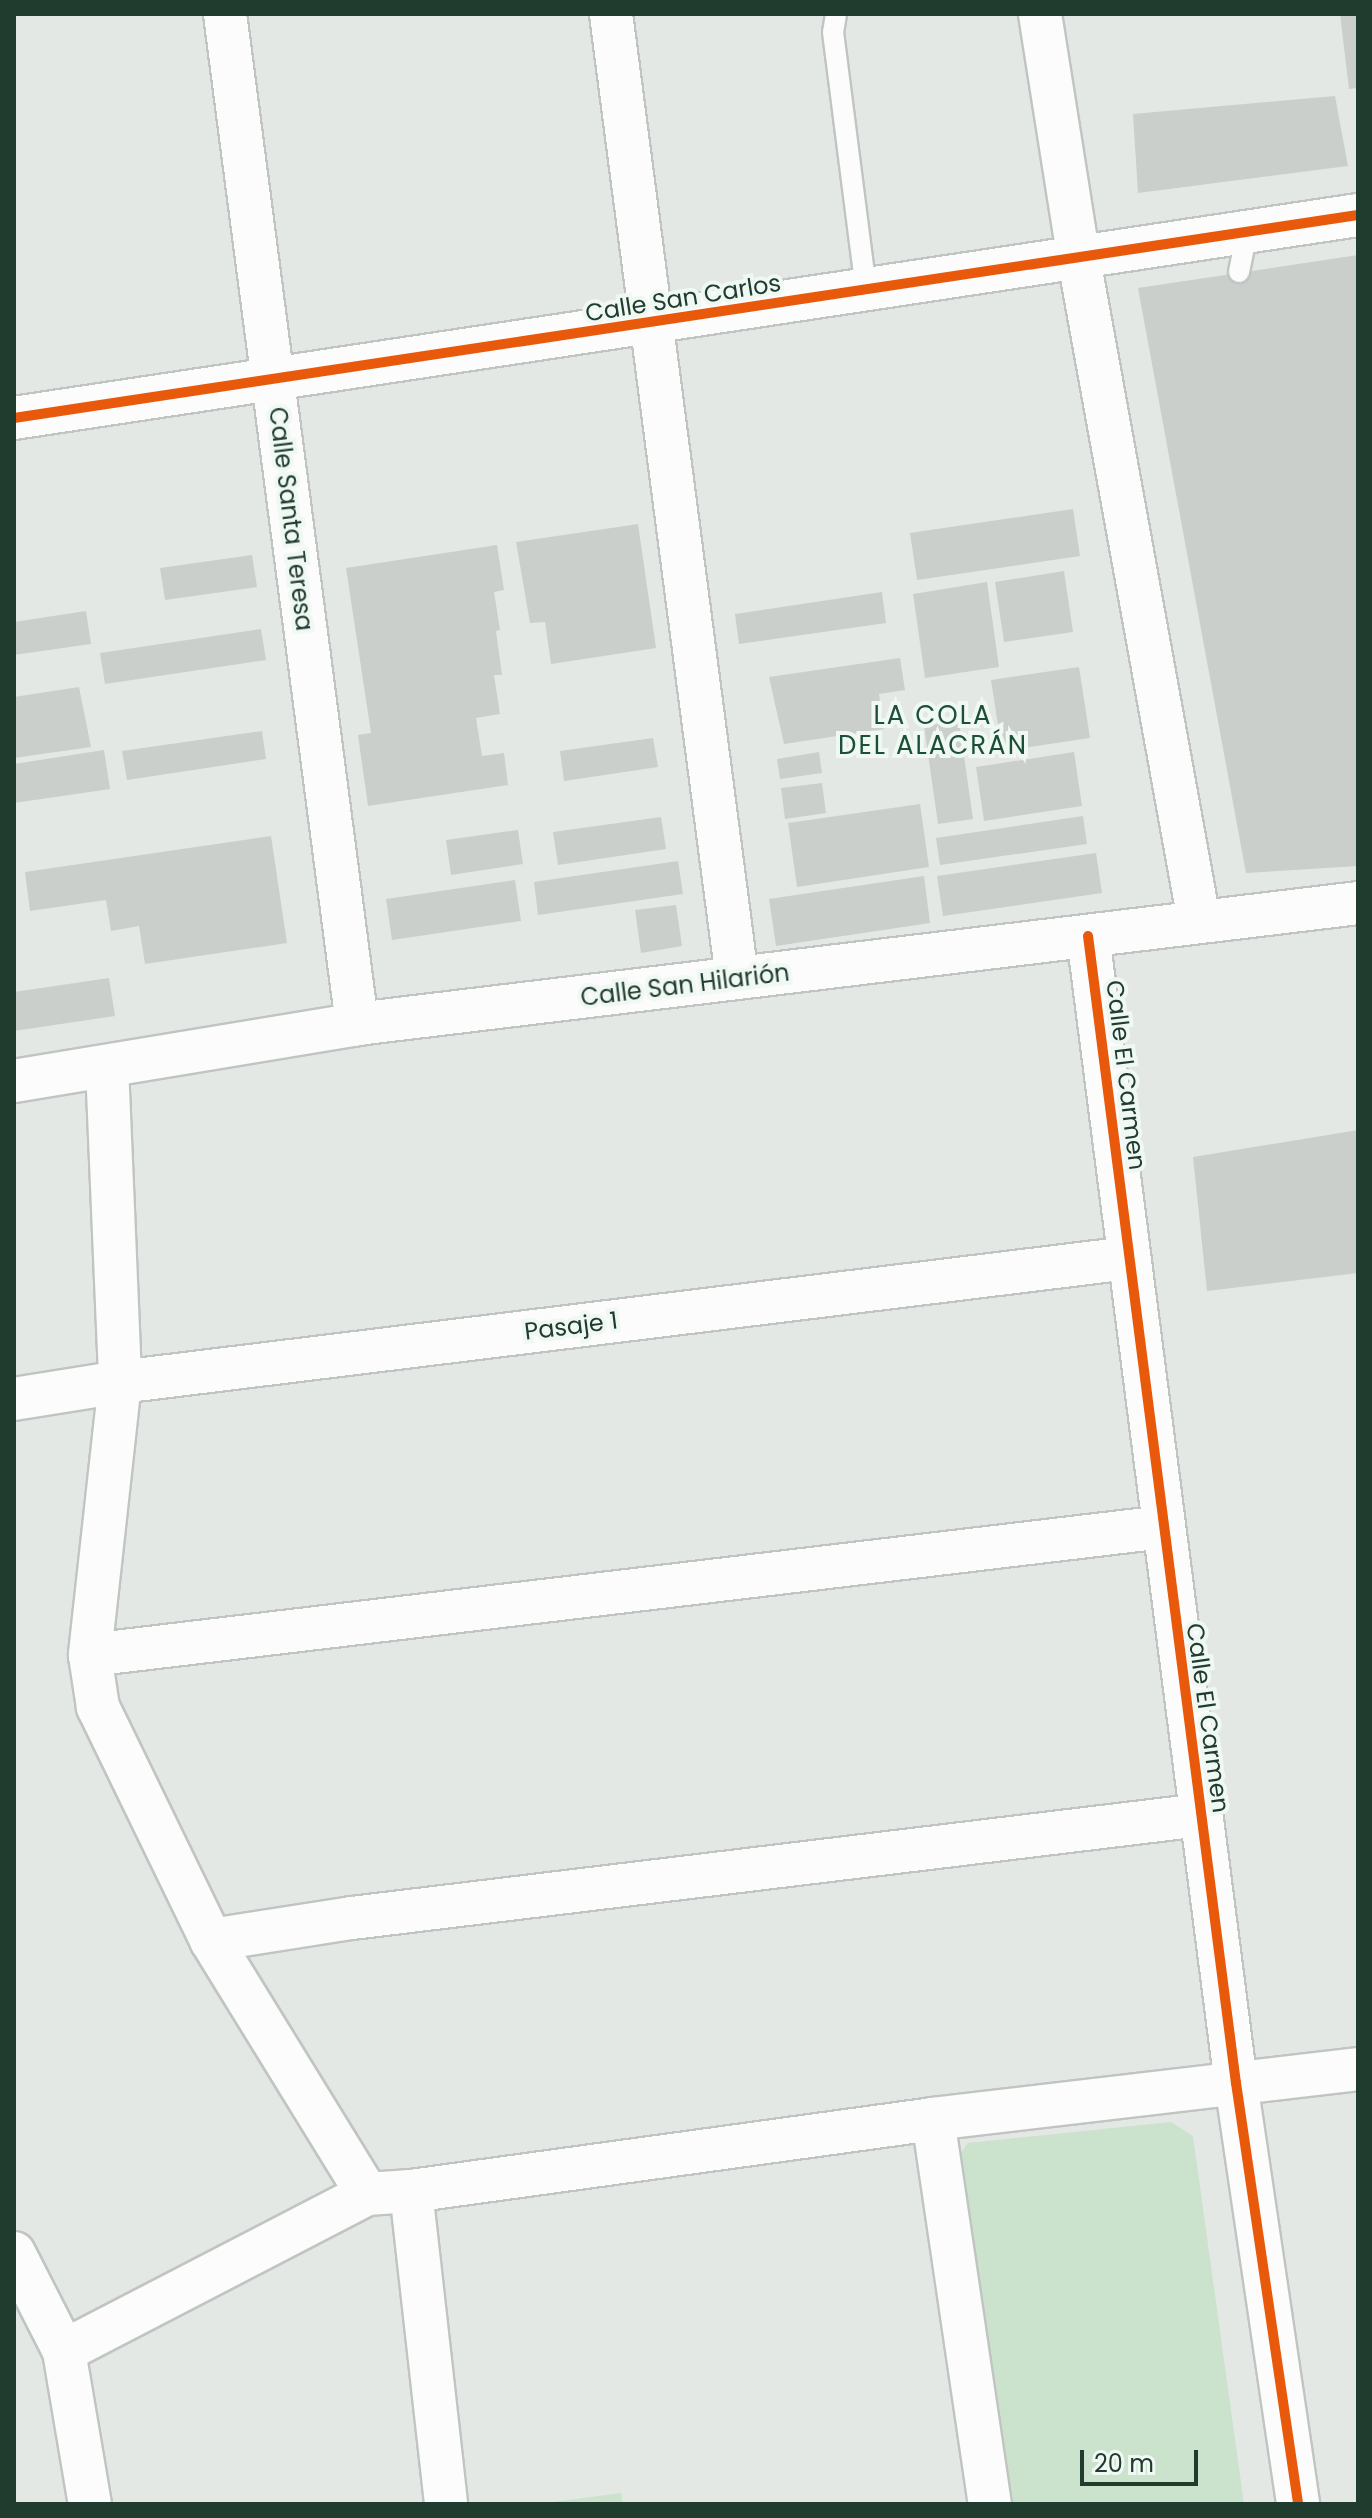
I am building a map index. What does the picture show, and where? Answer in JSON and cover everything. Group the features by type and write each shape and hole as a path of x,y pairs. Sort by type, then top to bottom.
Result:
{"street":[{"name":"Calle Santa Teresa","path":"225,14 357,1024"},
{"path":"611,14 737,978"},
{"path":"1040,14 1079,260 1199,920"},
{"name":"Calle San Carlos","path":"14,418 1079,260 1243,252 1358,215"},
{"name":"Calle San Hilarión","path":"14,1081 357,1024 1358,903"},
{"name":"Calle El Carmen","path":"1088,936 1236,2083 1298,2504"},
{"path":"107,1066 120,1382 90,1655 98,1707 211,1940 367,2194"},
{"name":"Pasaje 1","path":"14,1399 120,1382 1129,1258"},
{"path":"90,1655 1163,1527"},
{"path":"211,1940 367,1916 1201,1815"},
{"path":"64,2351 367,2194 411,2191 933,2119 1358,2069"},
{"path":"933,2119 990,2504"},
{"path":"411,2191 446,2504"},
{"path":"14,2253 64,2351 90,2504"}],"lane":[{"path":"836,14 833,32 866,291"}],"green space":[{"path":"1171,2122 1193,2136 1244,2504 999,2504 952,2164 968,2143"},
{"path":"621,2493 623,2504 538,2504"}],"building":[{"path":"1340,14 1358,14 1358,88 1349,89"},
{"path":"1335,96 1348,166 1138,193 1133,114"},
{"path":"1358,255 1358,866 1246,873 1138,288"},
{"path":"1073,509 1080,556 917,580 910,533"},
{"path":"638,524 656,648 551,664 545,622 530,623 516,542"},
{"path":"497,545 504,590 494,592 500,630 496,631 502,675 494,675 500,714 476,718 482,756 504,753 508,785 368,806 358,735 371,733 346,568"},
{"path":"252,555 257,587 165,600 160,568"},
{"path":"1064,571 1073,632 1004,642 995,582"},
{"path":"987,582 999,667 925,678 913,594"},
{"path":"882,592 886,623 739,644 735,614"},
{"path":"86,611 91,644 14,655 14,622"},
{"path":"261,629 266,660 105,684 100,653"},
{"path":"900,658 905,690 879,694 884,729 784,744 769,677"},
{"path":"1079,667 1090,738 1002,751 991,680"},
{"path":"79,687 91,747 14,758 14,697"},
{"path":"959,721 973,819 938,824 924,726"},
{"path":"262,731 266,759 127,780 122,751"},
{"path":"653,738 658,767 564,781 560,751"},
{"path":"104,750 110,789 14,803 14,764"},
{"path":"819,752 822,773 780,779 777,759"},
{"path":"1074,752 1082,806 984,821 976,767"},
{"path":"822,783 826,813 785,819 781,788"},
{"path":"920,804 929,867 797,887 788,823"},
{"path":"1083,816 1087,844 940,865 936,838"},
{"path":"661,817 666,849 558,865 553,832"},
{"path":"518,830 523,864 451,875 446,840"},
{"path":"271,836 287,943 145,964 139,926 111,931 106,900 30,911 25,872"},
{"path":"1096,853 1102,893 943,916 937,876"},
{"path":"678,861 683,894 538,915 534,882"},
{"path":"924,876 930,923 776,946 769,899"},
{"path":"515,880 521,921 392,940 386,899"},
{"path":"676,905 682,946 641,953 635,910"},
{"path":"109,978 115,1016 14,1031 14,992"},
{"path":"1358,1130 1358,1273 1207,1291 1193,1157"}],"cycle path":[{"path":"14,418 1358,215"},
{"path":"1088,936 1236,2083 1298,2504"}],"district":[{"name":"LA COLA DEL ALACRÁN","path":"933,731"}]}
